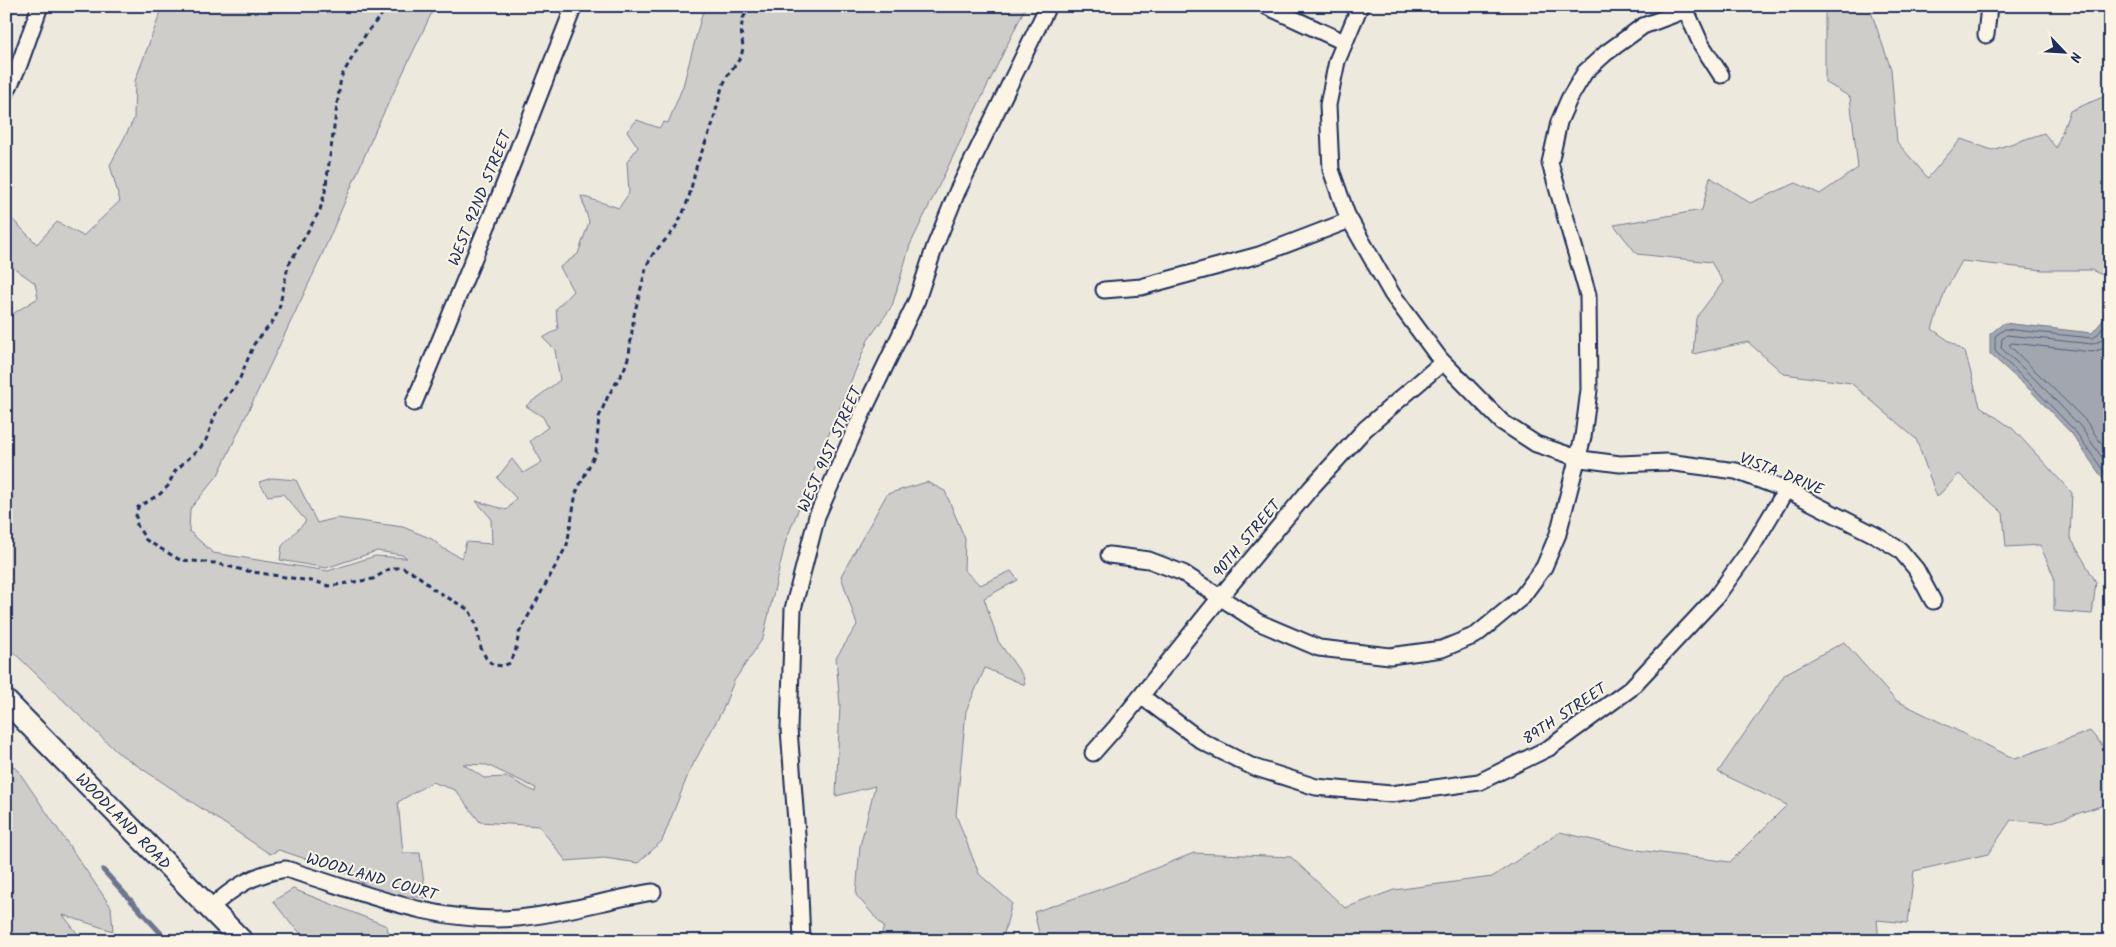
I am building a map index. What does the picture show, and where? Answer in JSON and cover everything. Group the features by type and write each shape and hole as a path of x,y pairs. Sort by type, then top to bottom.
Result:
{"main road":[{"name":"WOODLAND ROAD","path":"6,701 242,941"}],"street":[{"path":"6,92 19,65 40,6"},
{"name":"WEST 92ND STREET","path":"414,403 502,190 574,6"},
{"name":"WEST 91ST STREET","path":"802,941 790,729 793,609 817,516 863,412 917,300 935,246 957,192 1048,6"},
{"path":"1266,6 1344,42"},
{"name":"VISTA DRIVE","path":"1360,6 1337,61 1328,105 1331,170 1350,220 1392,294 1443,362 1502,422 1536,444 1578,458 1620,464 1667,462 1736,471 1786,490 1877,536 1900,550 1916,569 1933,601"},
{"path":"1986,35 1989,6"},
{"path":"1109,555 1150,560 1183,572 1258,622 1318,648 1390,656 1442,649 1476,635 1521,598 1544,567 1558,534 1583,437 1589,390 1588,294 1576,248 1557,193 1550,163 1559,122 1569,99 1585,72 1623,39 1643,26 1685,8 1701,44 1721,75"},
{"path":"1104,290 1141,287 1259,255 1350,220"},
{"name":"90TH STREET","path":"1092,753 1311,488 1366,428 1443,362"},
{"name":"89TH STREET","path":"1141,696 1202,742 1253,767 1316,787 1391,794 1479,782 1549,748 1630,689 1716,597 1752,547 1786,490"},
{"name":"WOODLAND COURT","path":"210,908 241,883 265,872 286,869 407,907 483,919 519,918 570,910 609,900 653,892"}],"shaded area":[{"path":"163,6 435,6 376,129 318,264 218,475 190,509 189,531 213,553 328,571 375,556 407,558 402,555 377,551 326,568 280,560 282,546 306,521 283,494 268,496 259,482 272,478 296,480 317,523 337,518 403,527 432,539 444,549 462,558 466,542 492,544 491,518 476,501 507,510 516,498 497,478 512,459 523,473 542,462 530,441 548,427 543,417 526,406 560,380 555,350 543,338 558,329 556,309 573,291 560,267 578,254 589,222 581,196 619,208 629,193 627,162 638,147 627,131 637,120 659,128 664,122 668,123 683,86 702,14 708,6 1026,6 910,245 892,306 868,340 786,540 763,638 734,681 723,709 689,772 662,841 638,863 604,858 566,861 539,826 480,822 455,790 432,782 398,802 403,853 420,853 426,898 382,893 339,870 279,850 270,854 117,752 6,645 6,318 38,298 35,283 10,265 6,253 6,213 37,244 57,222 83,236 120,201 110,165 134,119 135,81","holes":["463,764 487,765 536,788 535,792 507,777 484,778"]},
{"path":"1828,6 1869,6 1891,69 1897,142 1928,178 1961,139 1992,150 2044,133 2056,148 2070,111 2110,94 2110,278 2091,270 2043,270 1962,261 1945,291 1932,329 1965,352 1980,406 2013,429 2072,493 2070,537 2096,582 2092,614 2054,611 2054,577 2040,545 2006,547 2003,513 1959,474 1937,497 1916,439 1851,383 1784,374 1748,342 1693,354 1696,318 1723,282 1711,262 1637,254 1614,225 1702,210 1710,177 1750,203 1796,183 1820,194 1858,168 1850,97 1825,82 1825,12"},
{"path":"927,482 945,491 965,539 964,570 980,585 1011,571 1018,580 984,598 998,641 1023,676 1025,685 985,668 966,711 956,815 979,874 1012,903 1002,941 879,941 884,927 856,895 860,846 875,786 836,796 840,705 836,658 857,625 841,576 887,494"},
{"path":"1844,642 1895,700 2015,759 2090,731 2110,755 2110,803 2049,823 2011,820 1988,854 1914,871 1908,923 1877,920 1879,941 1762,941 1758,939 1757,941 1041,941 1034,912 1113,885 1194,853 1291,857 1345,908 1394,890 1492,877 1560,832 1630,849 1730,862 1787,805 1718,772 1785,674"},
{"path":"6,759 19,772 111,907 113,931 63,915 83,941 6,941"},
{"path":"293,889 387,926 390,941 309,941 291,924 273,901"}],"water":[{"path":"2110,312 2110,489 2072,434 2030,390 1990,354 1990,334 2004,323 2092,333"}],"waterway":[{"path":"103,870 168,941"}]}
